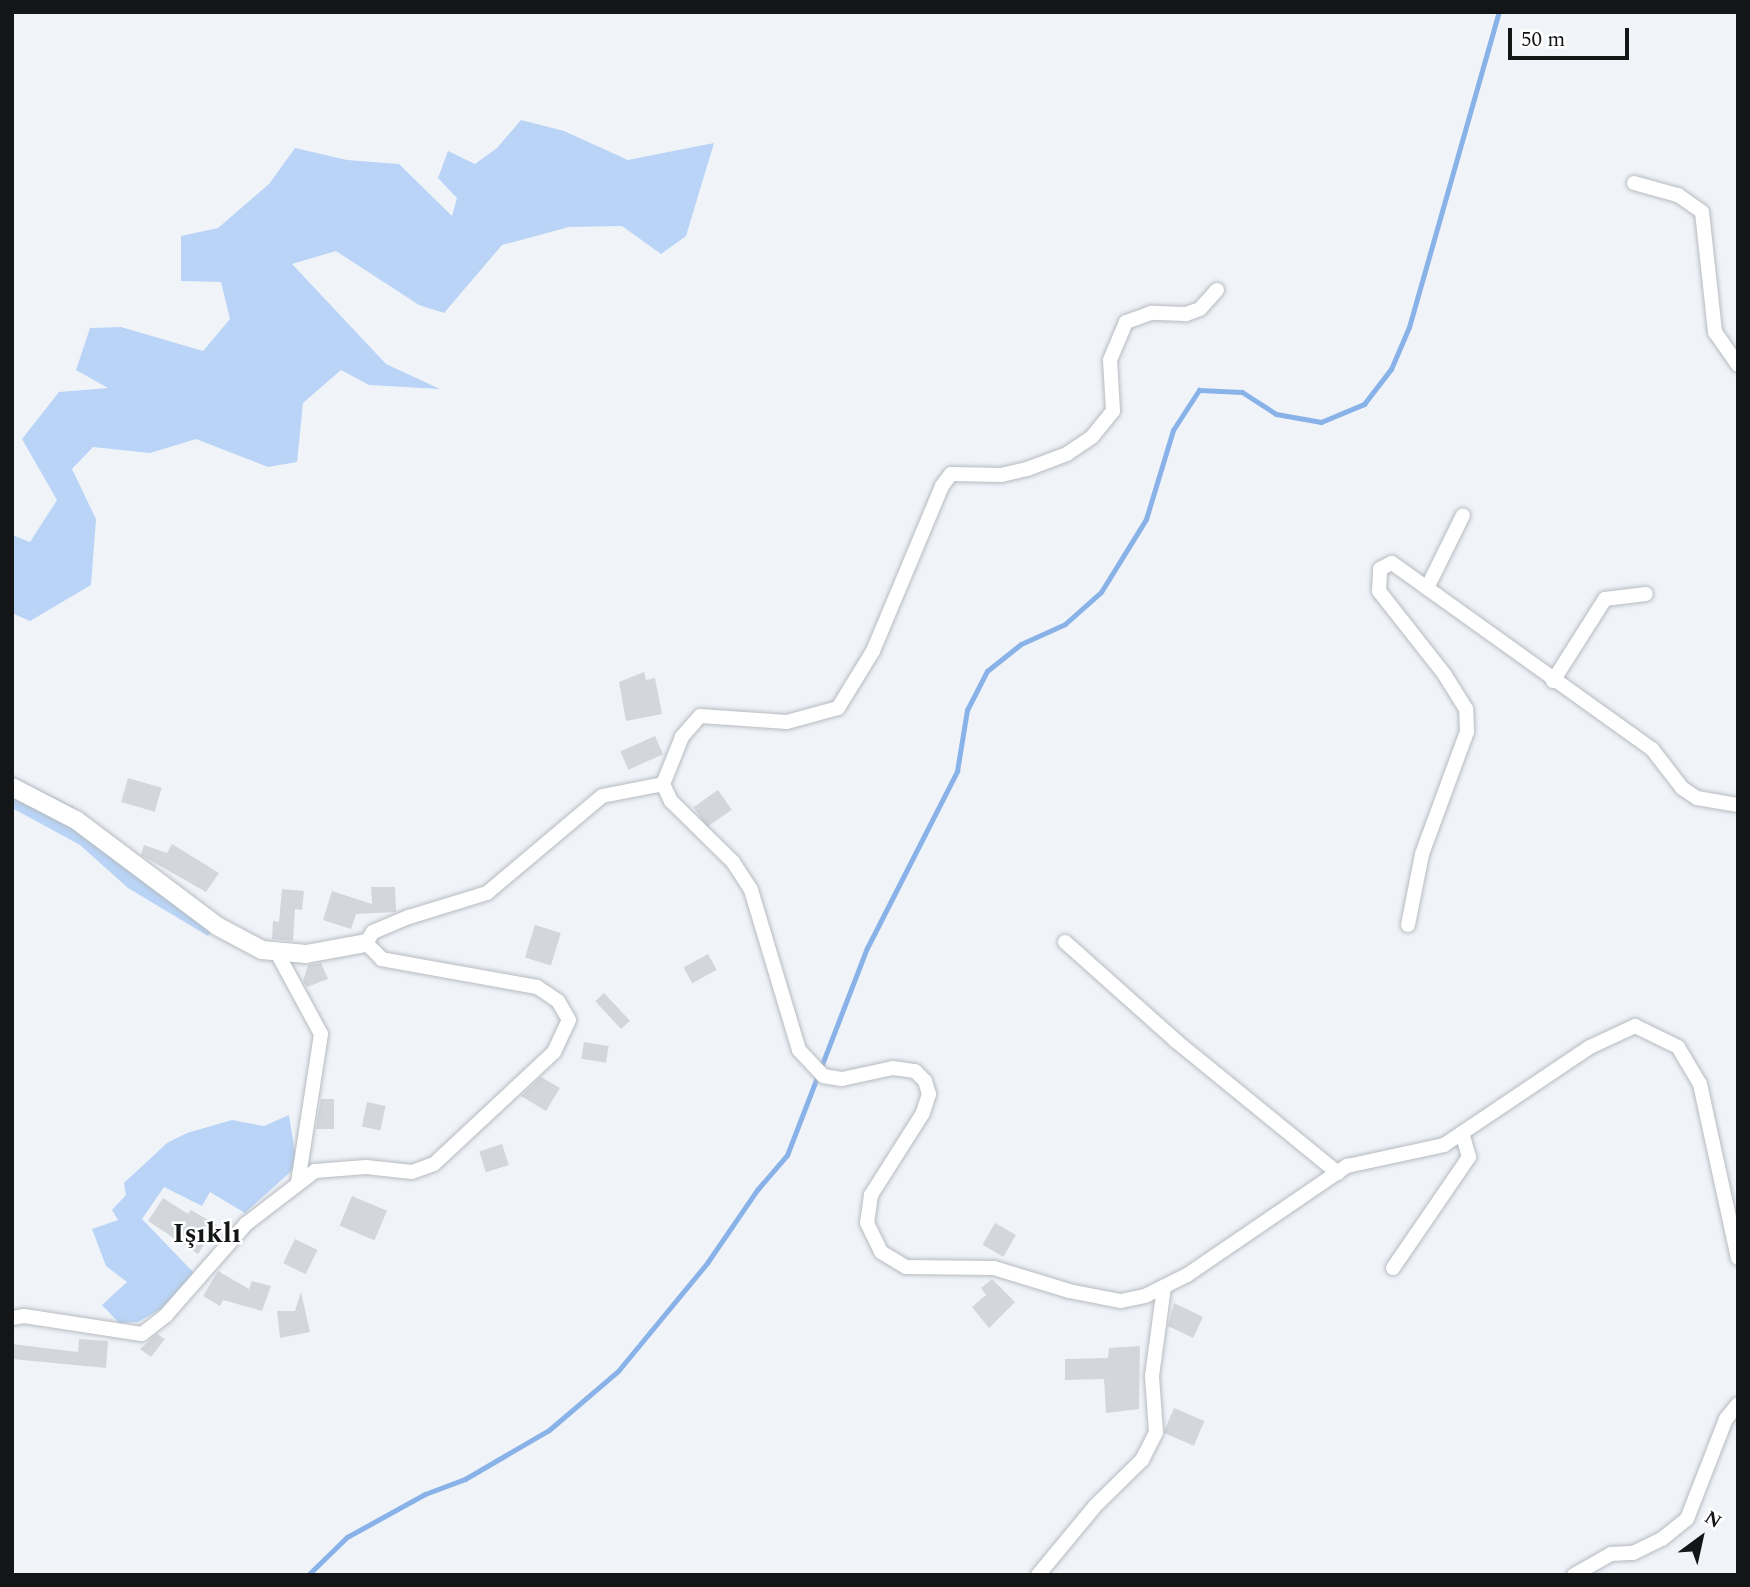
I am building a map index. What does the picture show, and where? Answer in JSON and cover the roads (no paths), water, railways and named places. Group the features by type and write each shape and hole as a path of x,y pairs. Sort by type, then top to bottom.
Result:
{"street":[{"path":"1634,183 1678,195 1702,212 1714,332 1738,365"},
{"path":"1217,290 1193,312 1151,313 1126,322 1110,360 1113,411 1092,437 1067,454 1027,469 1000,475 951,474 942,486 873,651 838,708 787,722 700,716 682,737 663,784 671,801 733,862 751,890 799,1049 823,1076 842,1079 893,1068 915,1071 925,1081 929,1094 923,1113 872,1195 867,1223 881,1252 906,1267 994,1268 1069,1291 1121,1301 1145,1296 1164,1287 1338,1173 1368,1161 1444,1145 1590,1047 1635,1026 1646,1029 1678,1047 1700,1084 1738,1258"},
{"path":"1427,588 1463,515"},
{"path":"1408,925 1422,854 1466,732 1465,709 1445,675 1379,591 1380,569 1392,563 1553,681 1652,749 1682,788 1697,798 1738,805"},
{"path":"1553,681 1605,599 1646,594"},
{"path":"12,787 76,820 217,926 262,950 306,954 366,943 373,932 409,917 486,892 602,796 663,784"},
{"path":"1065,942 1176,1041 1338,1173"},
{"path":"12,1318 24,1316 142,1334 166,1315 246,1224 298,1182 315,1171 366,1167 412,1172 434,1164 554,1052 569,1020 558,1001 537,987 382,959 366,943"},
{"path":"276,951 321,1034 298,1182"},
{"path":"1393,1268 1469,1157 1462,1133"},
{"path":"1038,1575 1095,1506 1142,1460 1156,1432 1152,1376 1164,1287"},
{"path":"1574,1575 1611,1554 1633,1553 1662,1539 1687,1519 1726,1419 1738,1404"}],"waterway":[{"path":"308,1575 347,1537 425,1494 465,1479 549,1430 618,1371 707,1263 757,1190 787,1155 867,948 957,771 967,710 987,671 1021,644 1065,624 1101,592 1146,519 1173,430 1199,390 1242,392 1276,414 1321,422 1364,404 1391,369 1409,327 1499,12"}],"district":[{"name":"Işıklı","path":"207,1234"}]}
